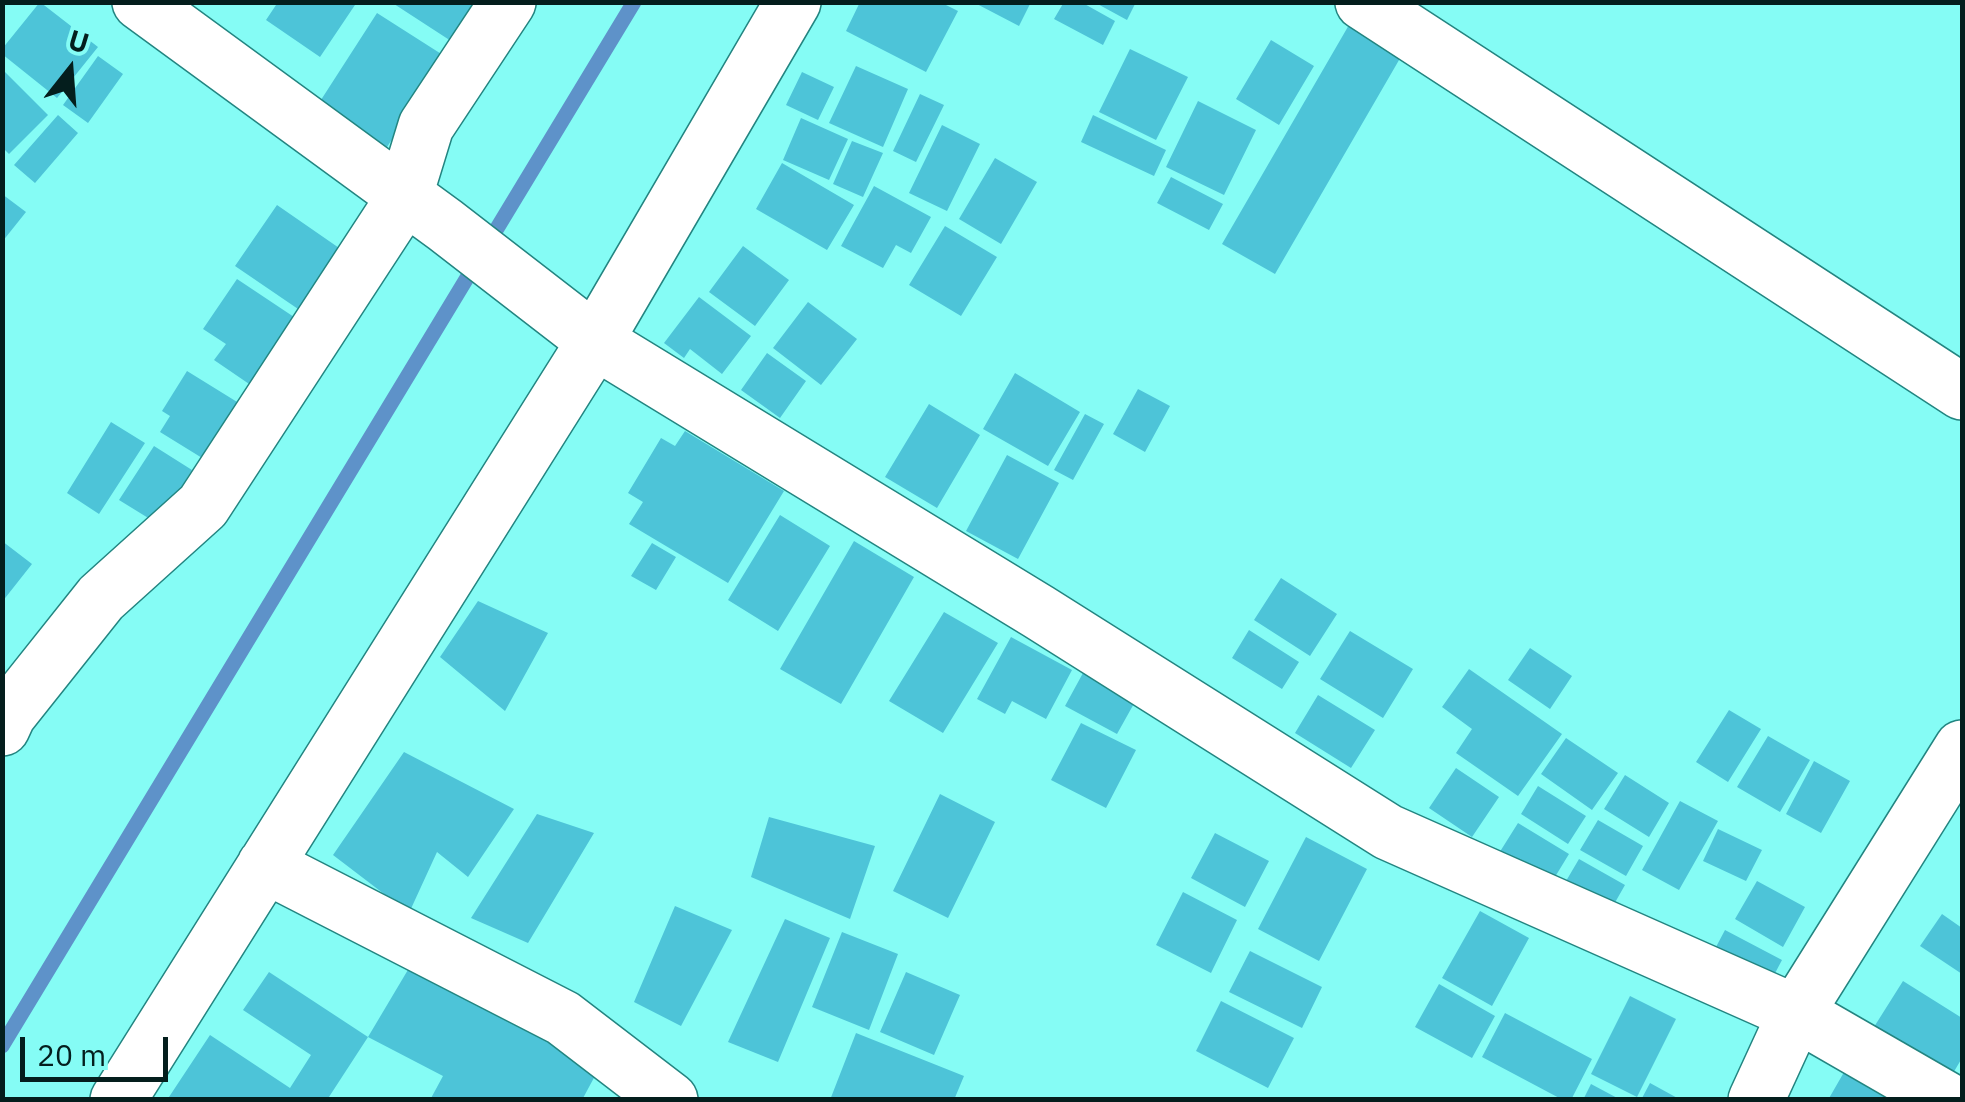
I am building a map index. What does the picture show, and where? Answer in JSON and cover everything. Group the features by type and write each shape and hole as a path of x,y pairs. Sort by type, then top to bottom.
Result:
{"street":[{"path":"140,2 595,341 1388,832 1796,1013 1947,1100"},
{"path":"2,728 8,715 101,598 202,506 424,211 426,126 508,2"},
{"path":"118,1100 595,341 793,2"},
{"path":"1363,2 1962,392"},
{"path":"1756,1100 1796,1013 1962,748"},
{"path":"265,864 563,1018 670,1100"}],"building":[{"path":"40,2 98,47 57,98 2,54"},
{"path":"278,2 357,2 320,57 266,20"},
{"path":"391,2 476,2 451,41"},
{"path":"860,2 940,2 958,11 926,72 846,31"},
{"path":"973,2 1031,2 1019,26"},
{"path":"1064,2 1081,2 1115,21 1103,45 1054,19"},
{"path":"1094,2 1136,2 1127,20"},
{"path":"377,13 446,57 387,147 319,103"},
{"path":"1353,18 1406,48 1275,274 1222,244"},
{"path":"1271,40 1314,66 1279,125 1236,99"},
{"path":"1130,49 1188,77 1156,140 1099,112"},
{"path":"98,56 123,74 88,123 63,105"},
{"path":"856,66 908,89 883,147 829,123"},
{"path":"2,69 48,115 9,154 2,147"},
{"path":"802,72 834,87 818,120 786,105"},
{"path":"920,94 944,105 916,162 893,151"},
{"path":"1198,101 1256,130 1224,195 1166,167"},
{"path":"58,115 78,133 35,183 14,165"},
{"path":"1093,115 1166,150 1154,176 1081,142"},
{"path":"801,118 848,139 829,180 783,160"},
{"path":"942,125 980,144 947,211 909,193"},
{"path":"852,141 883,153 863,197 833,184"},
{"path":"995,158 1037,182 1001,244 959,219"},
{"path":"782,163 854,205 827,250 756,209"},
{"path":"1171,177 1223,204 1209,230 1157,203"},
{"path":"874,186 931,217 911,253 896,245 883,268 841,246"},
{"path":"2,194 26,212 2,242"},
{"path":"277,205 342,250 301,311 235,266"},
{"path":"945,226 997,257 961,316 909,285"},
{"path":"743,246 789,280 755,326 709,292"},
{"path":"237,279 300,321 255,388 214,360 226,344 203,329"},
{"path":"699,297 751,336 722,374 690,349 684,358 664,343"},
{"path":"808,302 857,339 821,385 773,348"},
{"path":"767,353 806,381 780,418 741,390"},
{"path":"187,371 242,405 207,461 160,432 170,416 162,411"},
{"path":"1015,373 1080,412 1048,466 983,429"},
{"path":"1138,389 1170,406 1145,452 1113,434"},
{"path":"929,404 980,435 937,508 885,477"},
{"path":"1085,414 1104,424 1073,480 1054,470"},
{"path":"111,422 145,443 99,514 67,493"},
{"path":"685,431 784,491 728,583 629,524 643,502 628,493 661,438 675,446"},
{"path":"154,446 192,470 158,524 119,500"},
{"path":"1007,455 1059,483 1018,559 966,531"},
{"path":"780,515 830,546 778,631 728,600"},
{"path":"2,541 32,564 2,602"},
{"path":"854,541 914,577 841,704 780,669"},
{"path":"652,543 676,557 656,590 631,576"},
{"path":"1281,578 1337,614 1310,656 1254,620"},
{"path":"478,601 548,633 505,711 440,657"},
{"path":"944,612 998,643 943,733 889,701"},
{"path":"1249,630 1299,662 1282,689 1232,658"},
{"path":"1350,631 1413,669 1383,718 1320,679"},
{"path":"1011,637 1072,670 1046,719 1012,701 1005,714 977,699"},
{"path":"1530,648 1572,676 1550,709 1508,680"},
{"path":"1089,662 1141,691 1117,734 1065,706"},
{"path":"1469,669 1562,734 1518,796 1456,753 1472,729 1442,707"},
{"path":"1318,695 1375,730 1351,768 1295,733"},
{"path":"1729,710 1761,729 1728,782 1696,762"},
{"path":"1081,723 1136,750 1106,808 1051,780"},
{"path":"1768,736 1810,760 1780,812 1737,787"},
{"path":"1566,738 1618,773 1592,810 1541,774"},
{"path":"404,752 514,809 468,877 437,852 409,913 333,855"},
{"path":"1814,761 1850,781 1821,833 1786,814"},
{"path":"1456,768 1499,797 1472,837 1429,808"},
{"path":"1625,775 1669,803 1649,837 1604,809"},
{"path":"1538,786 1586,816 1568,844 1521,814"},
{"path":"940,794 995,822 948,918 893,891"},
{"path":"1680,801 1718,821 1679,890 1642,870"},
{"path":"537,814 594,833 528,943 471,918"},
{"path":"769,817 875,846 850,919 751,877"},
{"path":"1598,820 1643,846 1626,876 1580,850"},
{"path":"1518,823 1569,854 1547,890 1496,858"},
{"path":"1718,829 1762,850 1746,881 1703,861"},
{"path":"1215,833 1269,861 1245,907 1191,878"},
{"path":"1306,837 1367,869 1319,961 1258,929"},
{"path":"1579,859 1625,885 1605,920 1559,893"},
{"path":"1757,881 1805,907 1783,947 1735,919"},
{"path":"1183,892 1237,920 1211,973 1156,945"},
{"path":"675,906 732,930 681,1026 634,1002"},
{"path":"1480,911 1529,938 1492,1006 1442,978"},
{"path":"1942,914 1962,928 1962,974 1920,946"},
{"path":"785,919 830,938 778,1062 728,1042"},
{"path":"1725,930 1782,960 1764,994 1707,964"},
{"path":"842,932 898,954 869,1030 812,1007"},
{"path":"1250,951 1322,987 1302,1028 1229,992"},
{"path":"415,958 603,1061 582,1100 430,1100 443,1076 368,1037"},
{"path":"269,972 368,1037 327,1100 167,1100 210,1035 290,1088 311,1055 243,1010"},
{"path":"906,972 960,995 934,1055 880,1032"},
{"path":"1903,981 1962,1018 1962,1058 1952,1075 1874,1027"},
{"path":"1439,984 1495,1016 1472,1058 1415,1027"},
{"path":"1630,996 1676,1019 1637,1097 1591,1074"},
{"path":"1221,1001 1294,1038 1268,1088 1196,1051"},
{"path":"1505,1013 1592,1059 1571,1100 1563,1100 1482,1057"},
{"path":"856,1033 964,1076 954,1100 830,1100"},
{"path":"1847,1067 1892,1100 1828,1100"},
{"path":"1650,1083 1681,1100 1641,1100"},
{"path":"1591,1084 1621,1100 1583,1100"}],"waterway":[{"path":"2,1046 634,2"}]}
